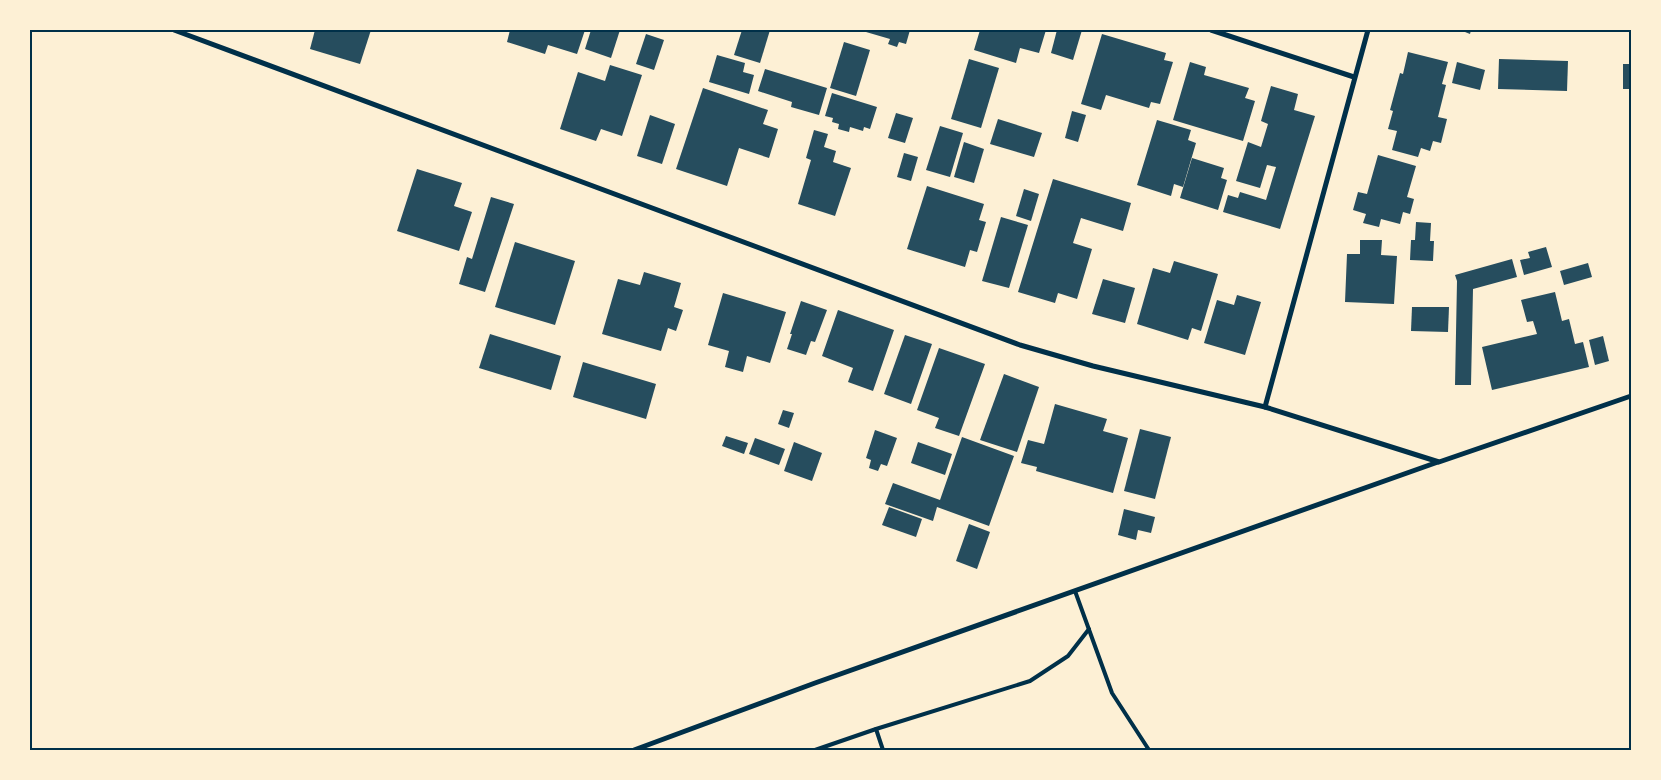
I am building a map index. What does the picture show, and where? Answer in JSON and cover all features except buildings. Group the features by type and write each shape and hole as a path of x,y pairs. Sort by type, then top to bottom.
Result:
{"street":[{"path":"174,30 1020,345 1093,366 1265,407 1439,462"},
{"path":"1212,30 1354,77"},
{"path":"1265,407 1368,30"},
{"path":"634,750 815,683 1631,396"}],"lane":[{"path":"1075,591 1112,693 1149,750"},
{"path":"816,750 876,728 1030,681 1068,656 1089,629"},
{"path":"876,728 883,750"}]}
